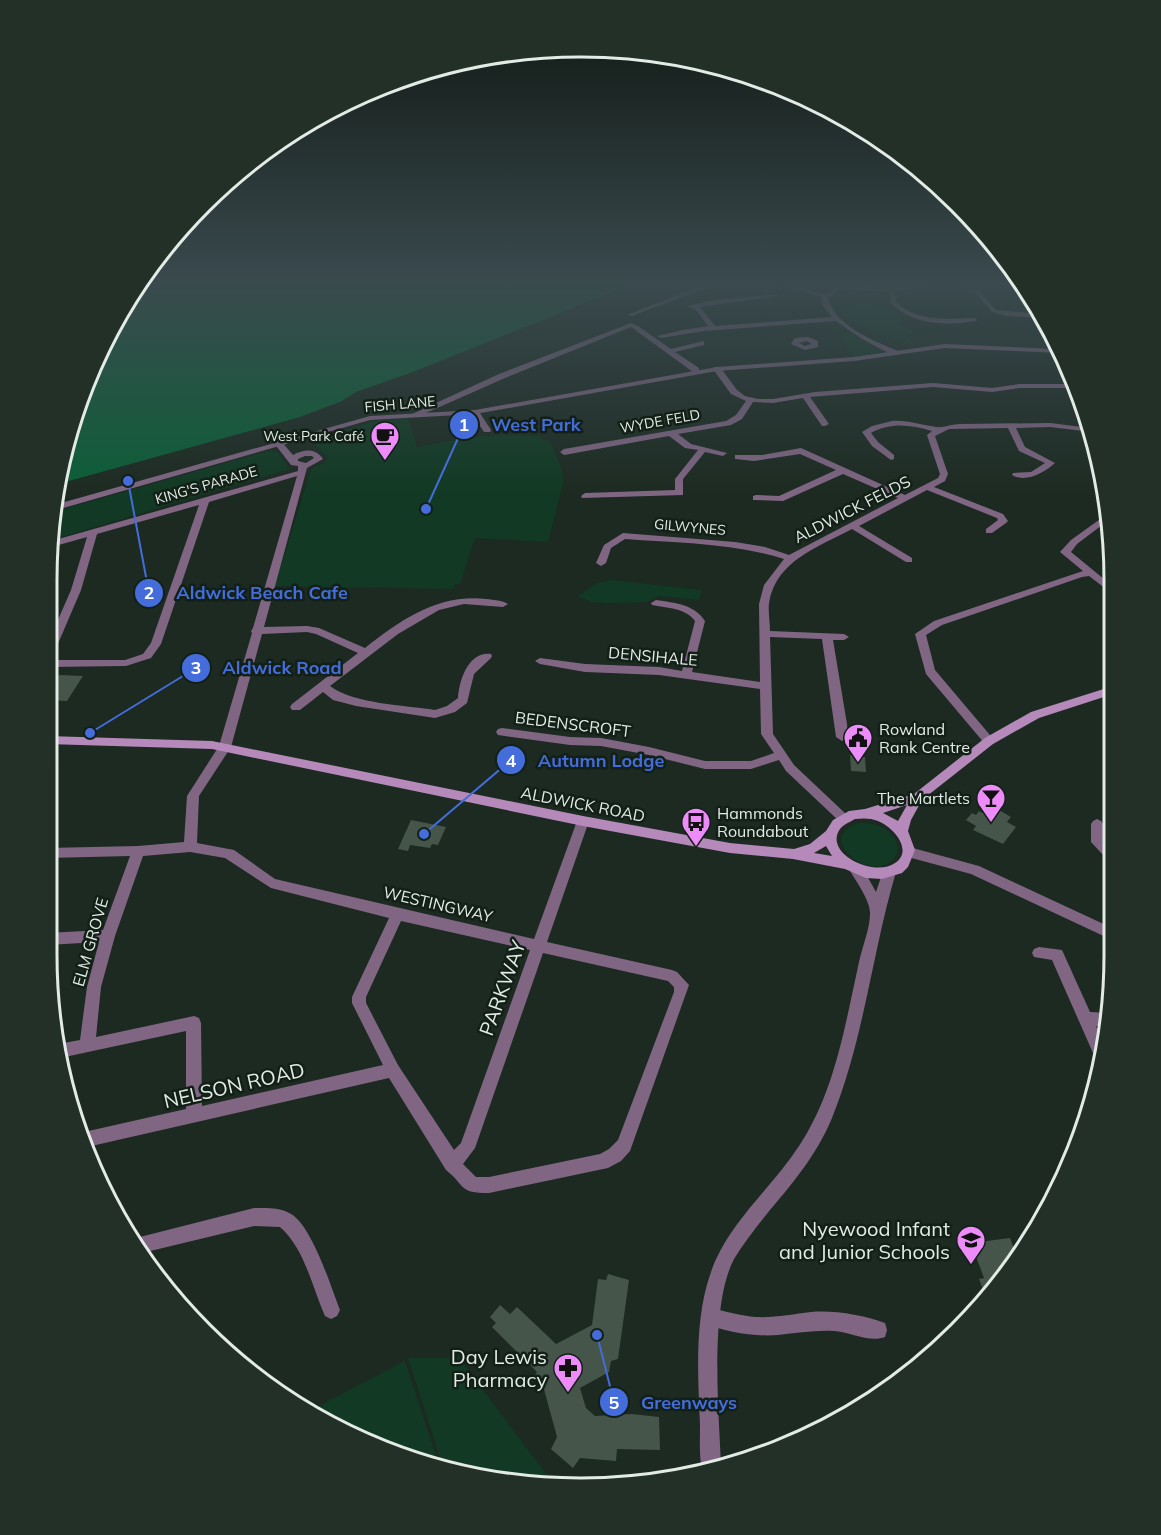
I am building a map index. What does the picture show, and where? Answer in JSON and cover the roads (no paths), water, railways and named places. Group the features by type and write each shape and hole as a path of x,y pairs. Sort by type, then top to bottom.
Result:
{"main road":[{"path":"865,813 888,820 902,831 909,843 909,852 906,861 899,868 877,874 851,867 833,850 831,835 835,824 843,818 918,797 989,741 1035,715 1104,693"},
{"name":"ALDWICK ROAD","path":"57,740 201,743 583,821 730,848 793,854 851,867"},
{"path":"902,831 905,820 918,797"},
{"path":"793,854 814,848 831,835"}],"street":[{"path":"416,414 561,354"},
{"path":"674,354 696,370"},
{"name":"FISH LANE","path":"62,505 370,418 475,412 717,369 832,361 890,354"},
{"path":"717,369 734,392 751,400 773,401 933,385 992,390 1019,386 1066,386"},
{"path":"805,396 825,424"},
{"name":"WYDE FELD","path":"564,452 728,423 739,417 751,400"},
{"path":"475,412 487,430"},
{"path":"891,457 875,444 866,432 874,427 897,422 912,422 937,430 960,426 1060,425 1081,428"},
{"path":"1011,426 1022,449 1051,463 1034,474 1016,475"},
{"name":"ALDWICK FELDS","path":"843,818 790,768 766,734 764,599 778,571 790,558 942,479 944,474 931,435 937,430"},
{"path":"671,434 688,446 723,453"},
{"path":"190,847 193,796 225,747 303,469 318,462 319,457 312,453 301,437"},
{"path":"278,443 296,465 303,469"},
{"path":"585,496 680,496 679,479 703,449"},
{"path":"738,457 757,459 801,451 904,498"},
{"path":"293,460 300,454 312,453"},
{"name":"KING'S PARADE","path":"58,542 303,469"},
{"path":"756,498 780,499 842,471"},
{"path":"927,487 1000,516 1003,522 989,531"},
{"path":"57,664 126,663 147,656 156,644 205,499"},
{"path":"1101,522 1074,542 1065,552 1088,568 1090,573 1104,584"},
{"path":"852,525 909,560"},
{"path":"57,634 76,590 92,533"},
{"name":"GILWYNES","path":"601,563 607,546 623,536 735,545 765,550 790,558"},
{"path":"989,741 930,671 920,634 938,623 981,607 1080,574 1090,573"},
{"path":"296,707 401,629 432,609 453,602 480,601 503,604"},
{"path":"656,603 677,606 695,613 700,621 686,675"},
{"path":"256,631 307,629 319,631 368,653"},
{"path":"765,634 844,637"},
{"path":"827,636 831,674 840,704 842,737"},
{"path":"323,687 337,697 356,702 435,714 451,709 463,700 464,681 471,666 487,656"},
{"name":"DENSIHALE","path":"540,661 585,668 618,668 686,675 764,686"},
{"name":"BEDENSCROFT","path":"502,732 570,741 601,742 705,765 751,765 781,755"},
{"name":"PARKWAY","path":"452,1164 467,1148 583,821"},
{"path":"1096,824 1097,842 1104,848"},
{"name":"WESTINGWAY","path":"57,853 190,847 229,854 271,883 672,976 682,985 624,1145 615,1155 602,1162 489,1185 473,1185 452,1164"},
{"name":"ELM GROVE","path":"87,1045 94,987 108,936 138,851"},
{"path":"909,852 974,870 1104,930"},
{"path":"851,867 868,889 876,909"},
{"path":"711,1461 710,1317 717,1282 726,1256 740,1234 806,1151 824,1118 837,1083 862,982 876,909 889,872"},
{"path":"397,914 359,997 362,1009 393,1070 452,1164"},
{"path":"57,938 108,936"},
{"path":"1039,953 1057,954 1097,1042"},
{"path":"1088,1019 1100,1020"},
{"path":"66,1050 194,1023 194,1116"},
{"name":"NELSON ROAD","path":"91,1139 393,1070"},
{"path":"144,1244 254,1217 286,1220 298,1234 331,1310"},
{"path":"710,1317 754,1326 829,1322 878,1330"}],"place":[{"name":"West Park Café","path":"385,462"},
{"name":"Aldwick Beach Cafe","path":"128,481"},
{"name":"West Park","path":"426,509"},
{"name":"Aldwick Road","path":"90,733"},
{"name":"Rowland Rank Centre","path":"858,764"},
{"name":"The Martlets","path":"991,824"},
{"name":"Autumn Lodge","path":"424,834"},
{"name":"Hammonds Roundabout","path":"696,848"},
{"name":"Nyewood Infant and Junior Schools","path":"971,1266"},
{"name":"Greenways","path":"597,1335"},
{"name":"Day Lewis Pharmacy","path":"568,1394"}]}
